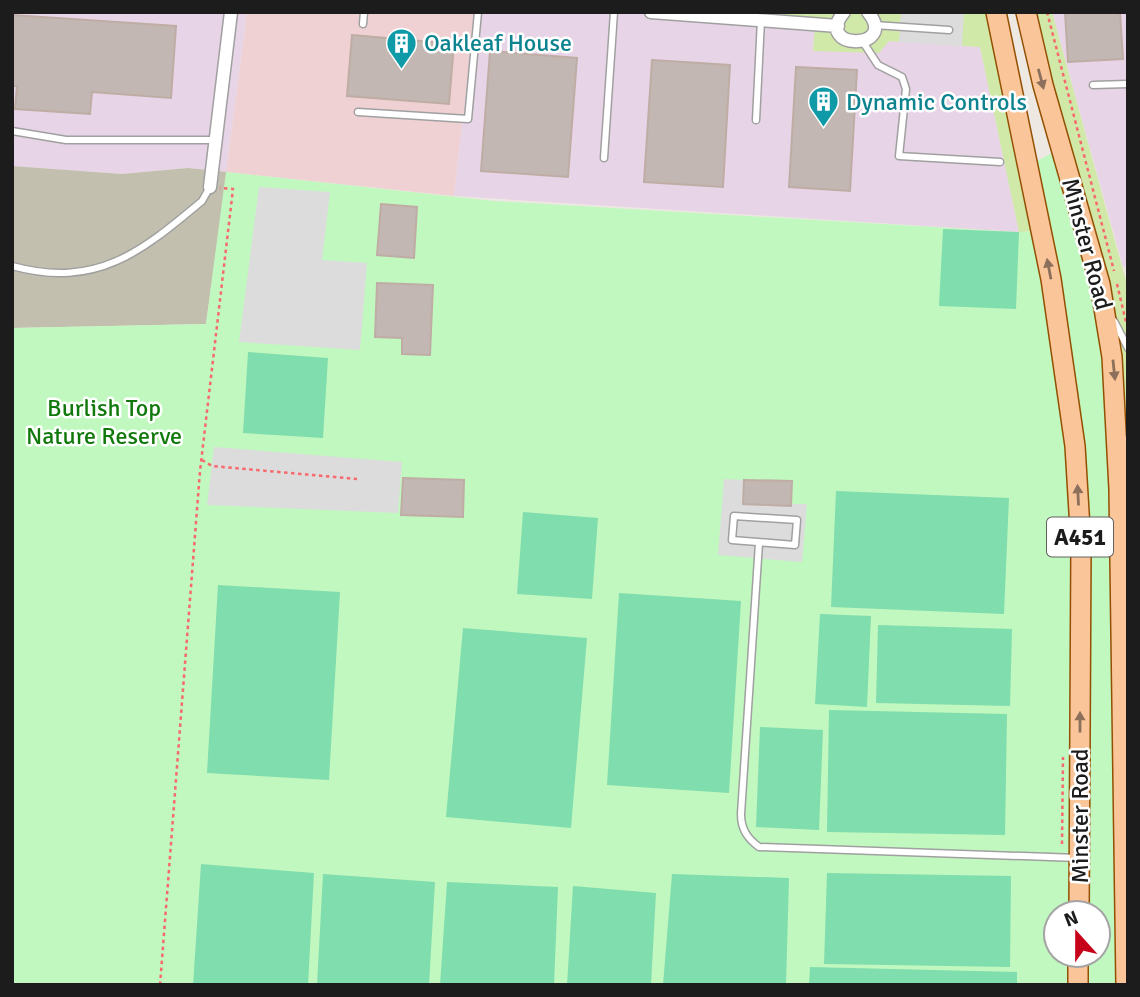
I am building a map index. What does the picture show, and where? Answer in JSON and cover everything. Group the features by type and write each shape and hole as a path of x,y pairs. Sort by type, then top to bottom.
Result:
{"main road":[{"name":"Minster Road","path":"996,12 1051,279 1071,409 1081,545 1071,858 1077,899"},
{"name":"Minster Road","path":"1026,12 1040,73 1100,284 1115,379 1126,985"}],"street":[{"path":"210,187 231,12"},
{"path":"651,12 761,20 789,17 838,26"},
{"path":"838,26 845,12"},
{"path":"838,26 846,41 863,42 871,35 874,24 868,12"}],"lane":[{"path":"363,24 365,12"},
{"path":"358,112 468,119 478,12"},
{"path":"604,158 614,12"},
{"path":"756,120 761,20"},
{"path":"874,24 949,30"},
{"path":"863,42 878,65 902,77 906,89 899,156 1000,162"},
{"path":"1093,85 1128,84"},
{"path":"12,131 66,140 216,140"},
{"path":"12,266 67,274 119,262 192,210 202,201 210,187"},
{"path":"1100,284 1128,348"},
{"path":"1119,489 1128,438"},
{"path":"734,516 797,520 795,545 759,543 732,540 734,516"},
{"path":"759,543 741,814 741,826 751,841 759,847 1071,858"}],"path":[{"path":"1046,12 1101,214"},
{"path":"160,985 202,460 233,189 210,187"},
{"path":"202,460 212,466 357,480"},
{"path":"1063,756 1071,858"}],"shaded area":[{"path":"12,12 247,12 226,172 188,168 122,174 12,166"},
{"path":"247,12 475,12 454,196 226,172"},
{"path":"475,12 708,12 815,24 813,51 889,41 980,47 1019,232 454,196"},
{"path":"901,12 964,12 962,46 899,42"},
{"path":"1052,12 1128,12 1128,266 1123,267"},
{"path":"12,166 122,174 188,168 227,172 206,324 12,328"},
{"path":"259,187 330,192 322,260 367,263 360,350 239,342"},
{"path":"214,447 402,462 398,513 207,505"},
{"path":"724,479 744,480 743,504 807,504 802,562 718,555"}],"green space":[{"path":"708,12 996,12 1041,231 1019,232 980,47 889,41 879,53 813,51 815,25"},
{"path":"1026,12 1052,12 1128,288 1128,985 1119,489"},
{"name":"Burlish Top Nature Reserve","path":"1061,148 1109,329 1126,985 12,985 12,328 206,324 226,172 494,201 1019,232 1041,231 1028,166"},
{"path":"943,229 1019,232 1016,309 939,306"},
{"path":"248,352 328,358 323,438 243,433"},
{"path":"836,491 1009,498 1004,614 831,607"},
{"path":"523,512 598,518 592,599 517,594"},
{"path":"218,585 340,592 329,780 207,773"},
{"path":"619,593 741,601 729,793 607,785"},
{"path":"820,614 871,616 867,707 815,704"},
{"path":"878,625 1012,629 1010,706 876,703"},
{"path":"463,628 587,638 571,828 446,817"},
{"path":"829,710 1007,714 1005,835 827,832"},
{"path":"760,727 823,730 819,830 756,827"},
{"path":"201,864 314,873 308,985 193,985"},
{"path":"827,873 1011,876 1010,967 824,964"},
{"path":"323,874 435,882 429,985 317,985"},
{"path":"672,874 789,878 786,985 663,985"},
{"path":"447,882 558,887 554,985 440,985"},
{"path":"573,886 656,893 651,985 567,985"},
{"path":"810,967 1017,972 1017,985 809,985"}],"building":[{"path":"1065,12 1120,12 1123,59 1068,62"},
{"path":"12,15 176,26 171,98 92,92 90,114 15,109 17,86 12,86"},
{"name":"Oakleaf House","path":"352,35 454,44 449,104 347,96"},
{"path":"490,51 577,58 568,177 481,171"},
{"path":"652,60 730,65 723,187 644,182"},
{"name":"Dynamic Controls","path":"796,67 857,70 850,191 789,187"},
{"path":"381,204 417,207 414,258 377,255"},
{"path":"377,283 433,285 430,355 402,354 402,338 375,337"},
{"path":"403,478 464,480 463,517 401,515"},
{"path":"744,480 792,481 791,506 743,504"}],"place":[{"name":"Oakleaf House","path":"401,70"},
{"name":"Dynamic Controls","path":"823,129"}]}
